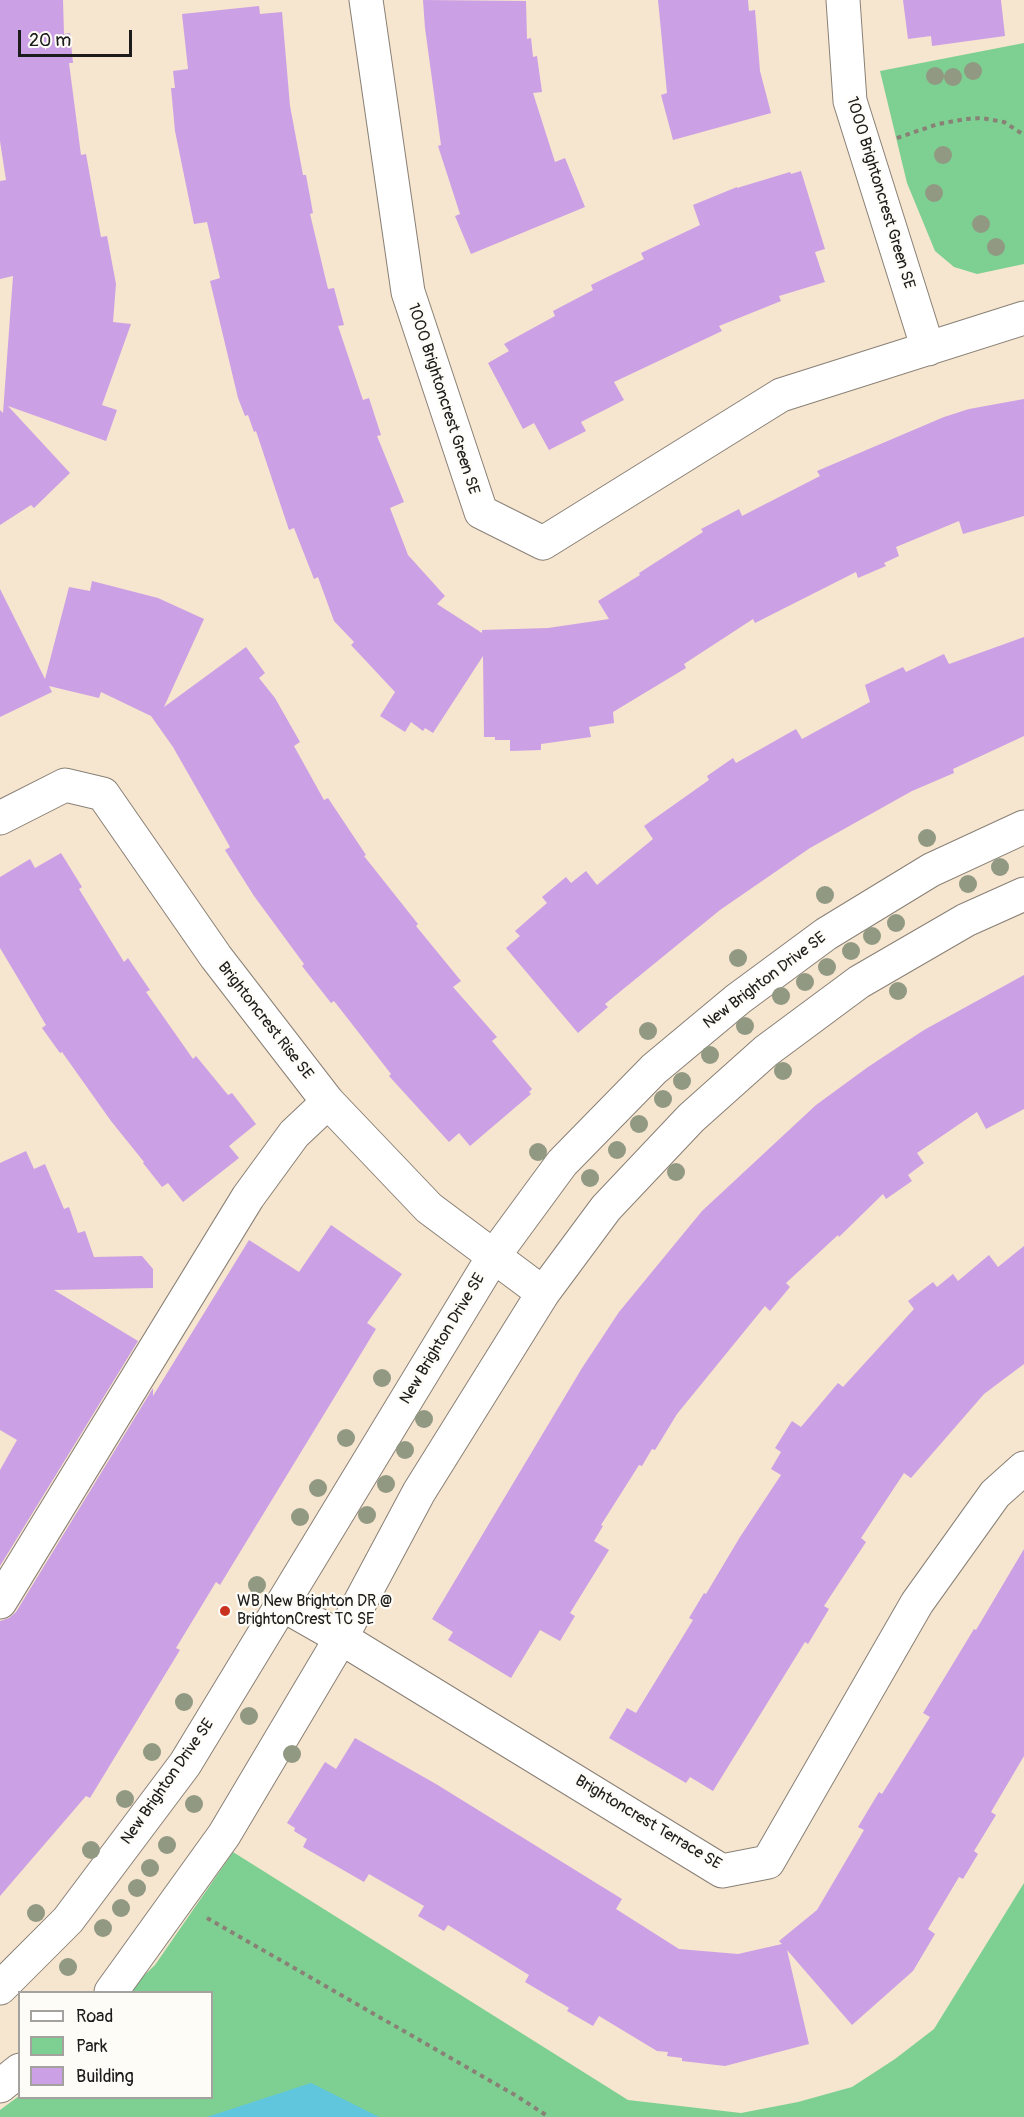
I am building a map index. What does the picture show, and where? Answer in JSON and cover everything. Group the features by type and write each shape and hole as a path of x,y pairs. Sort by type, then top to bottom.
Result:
{"street":[{"name":"1000 Brightoncrest Green SE","path":"366,0 408,292 481,512 543,543 781,395 1024,318"},
{"name":"1000 Brightoncrest Green SE","path":"843,0 850,101 928,349"},
{"name":"Brightoncrest Rise SE","path":"0,818 65,785 103,794 216,957 328,1102 429,1208 543,1293"},
{"name":"New Brighton Drive SE","path":"0,1988 68,1920 185,1764 492,1257 562,1162 654,1069 738,999 826,934 931,870 1024,827"},
{"path":"112,1991 224,1835 341,1638 419,1492 543,1293 606,1208 691,1118 765,1051 859,982 966,920 1024,894"},
{"path":"0,1602 248,1197 294,1134 328,1102"},
{"name":"Brightoncrest Terrace SE","path":"283,1605 722,1870 768,1863 917,1603 995,1494 1024,1468"},
{"path":"0,2086 18,2072"}],"path":[{"path":"888,141 938,124 966,118 1004,122 1024,135"},
{"path":"182,1896 205,1917 515,2095 549,2117"}],"green space":[{"path":"1024,43 1024,264 977,274 954,267 935,251 907,183 880,71"},
{"path":"233,1852 628,2100 741,2113 798,2102 852,2087 895,2059 934,2029 1024,1883 1024,2117 0,2117 0,2110 18,2097 18,2099 213,2099 213,1991 128,1991 155,1965"}],"water":[{"path":"311,2083 379,2117 207,2117"}],"building":[{"path":"0,0 63,0 64,34 70,33 73,63 69,63 81,155 86,154 101,237 107,236 116,284 113,322 131,324 102,405 117,410 106,441 8,406 70,473 34,508 31,505 0,525 0,410 3,413 13,276 0,279 0,181 6,180 0,141"},
{"path":"423,0 526,1 527,39 531,38 533,57 537,56 542,92 533,93 555,162 565,158 585,207 471,254 455,216 460,214 438,146 441,145"},
{"path":"658,0 748,0 749,11 755,10 760,71 771,113 673,140 661,95 667,93"},
{"path":"903,0 1001,0 1005,36 932,46 931,36 908,39"},
{"path":"259,6 260,14 282,12 290,106 303,175 306,175 313,213 310,214 328,289 334,288 344,325 338,326 363,400 369,398 381,435 377,436 404,502 390,508 408,555 445,596 437,604 482,633 482,630 548,628 609,619 598,601 703,532 701,529 739,509 742,516 820,476 817,471 944,417 969,409 1024,399 1024,516 963,534 959,521 896,547 899,556 884,563 886,566 858,578 856,572 755,623 753,619 684,664 686,668 613,712 614,723 589,727 591,737 541,744 541,750 510,751 510,740 484,737 483,656 433,733 425,728 423,731 411,722 405,732 380,716 395,692 351,645 354,642 334,621 318,577 314,579 294,528 289,530 256,431 254,432 248,415 245,416 238,398 210,281 220,278 207,222 194,224 175,131 171,88 175,88 173,71 188,69 182,14"},
{"path":"801,171 825,249 815,252 825,282 779,296 781,301 719,326 722,331 614,382 624,400 581,422 586,431 549,450 534,423 523,429 488,363 509,351 504,344 555,316 553,311 593,290 591,285 644,259 641,253 700,225 693,205 737,187"},
{"path":"92,581 158,598 204,619 164,707 246,647 265,673 259,678 275,698 300,742 294,746 324,800 328,798 366,855 364,856 418,924 416,926 461,981 453,987 497,1037 492,1041 532,1089 529,1092 531,1094 470,1146 459,1133 449,1142 389,1076 391,1074 334,1001 331,1003 302,966 304,964 254,896 225,850 230,847 173,747 151,716 101,692 99,698 49,686 52,692 0,717 0,589 45,679 69,587 90,591"},
{"path":"1024,637 1024,736 953,769 954,773 912,791 810,848 720,910 605,1004 608,1007 578,1033 506,948 520,936 515,931 547,903 542,897 566,877 571,883 586,871 597,885 653,839 644,826 709,780 707,776 733,758 736,763 796,729 802,739 870,702 865,685 903,667 906,672 944,654 949,664"},
{"path":"61,853 82,887 79,889 124,962 128,958 150,990 146,992 193,1059 196,1056 228,1095 232,1093 256,1124 229,1146 239,1158 183,1202 168,1183 162,1187 62,1052 60,1053 42,1028 46,1025 0,948 0,877 30,859 35,868"},
{"path":"1024,975 1024,1109 986,1129 977,1112 917,1153 924,1163 908,1175 912,1181 886,1199 883,1194 839,1237 838,1235 786,1283 790,1287 770,1311 765,1306 677,1414 655,1450 652,1449 642,1466 639,1465 601,1525 603,1526 594,1541 609,1550 570,1613 575,1616 560,1641 540,1630 511,1678 448,1640 453,1632 432,1619 582,1368 619,1312 702,1211 816,1105 924,1030"},
{"path":"26,1151 34,1169 45,1164 64,1209 69,1207 78,1233 85,1231 94,1257 142,1256 153,1269 153,1288 54,1290 138,1341 0,1566 0,1470 17,1440 0,1430 0,1163"},
{"path":"331,1225 402,1274 367,1323 376,1329 220,1585 216,1582 176,1648 180,1650 90,1798 86,1796 0,1896 0,1621 16,1612 153,1388 153,1396 249,1240 299,1272"},
{"path":"1024,1246 1024,1364 984,1394 911,1478 904,1473 861,1538 866,1542 824,1606 829,1609 808,1644 805,1642 713,1791 690,1777 686,1783 609,1738 627,1708 636,1713 693,1620 689,1618 704,1593 706,1594 781,1475 771,1469 781,1452 775,1448 792,1421 801,1427 838,1383 843,1387 914,1309 908,1301 933,1282 937,1287 953,1274 958,1281 989,1255 998,1267"},
{"path":"1024,1549 1024,1756 991,1812 996,1815 974,1851 978,1854 963,1879 959,1877 928,1929 935,1934 913,1971 852,2025 787,1950 809,2044 725,2066 682,2061 682,2058 667,2056 668,2052 657,2051 599,2016 593,2026 567,2011 569,2008 525,1982 529,1975 448,1925 444,1931 418,1916 424,1906 369,1874 364,1882 303,1847 307,1839 294,1831 295,1828 287,1823 325,1762 336,1769 355,1738 436,1784 622,1899 616,1909 679,1949 738,1954 782,1944 779,1941 817,1910 864,1830 858,1827 879,1792 882,1794 930,1717 923,1713"}],"place":[{"name":"WB New Brighton DR @ BrightonCrest TC SE","path":"225,1611"}]}
